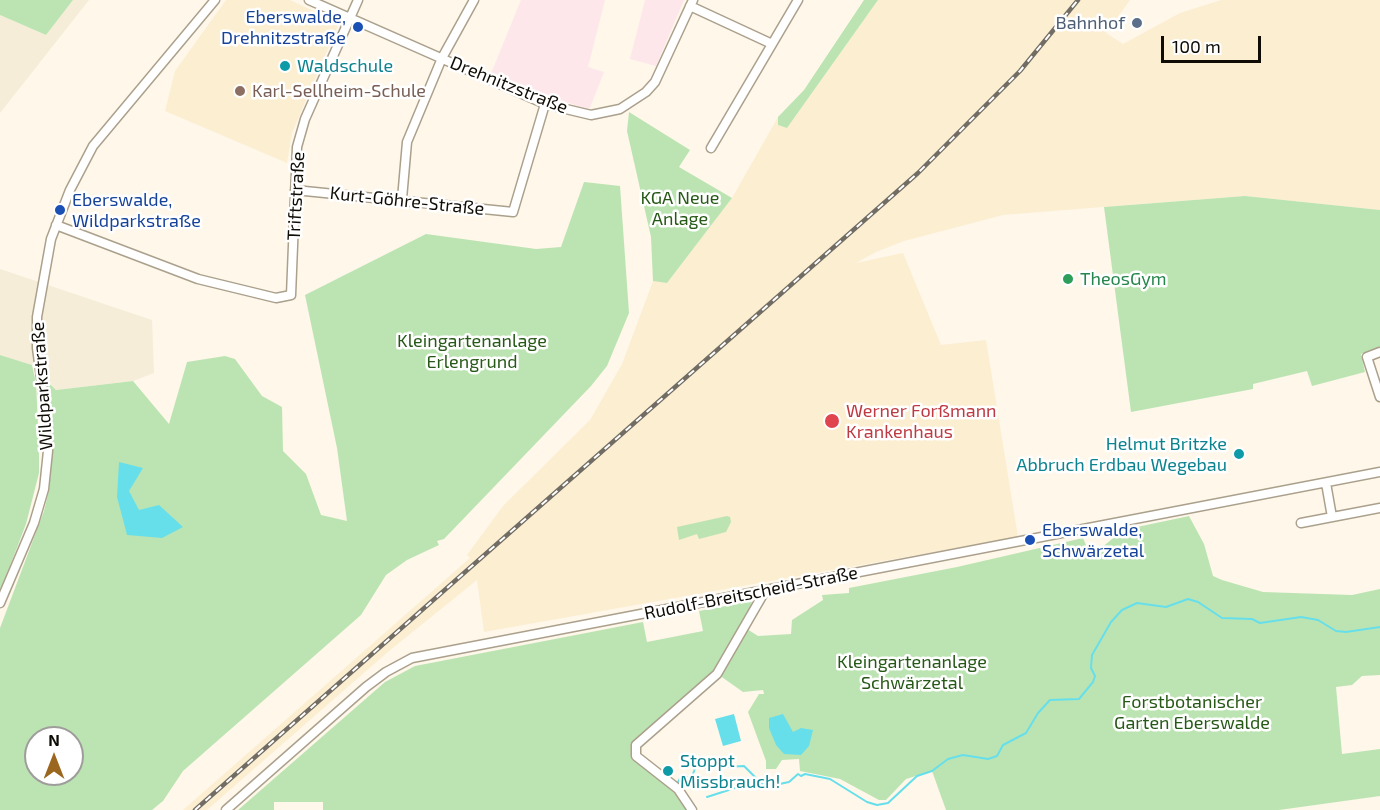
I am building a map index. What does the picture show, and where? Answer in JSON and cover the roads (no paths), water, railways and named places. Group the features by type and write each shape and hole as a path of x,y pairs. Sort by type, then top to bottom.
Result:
{"street":[{"name":"Wildparkstraße","path":"0,603 34,523 44,489 48,451 46,414 38,360 37,317 47,253 56,225 70,190 93,146 216,0"},
{"name":"Drehnitzstraße","path":"309,0 545,104 591,115 607,114 634,100 655,82 692,3"},
{"name":"Triftstraße","path":"56,225 198,279 276,298 291,296 297,147 304,125 358,0"},
{"path":"402,199 406,142 442,58 474,0"},
{"path":"711,148 798,0"},
{"path":"692,3 772,44"},
{"name":"Kurt-Göhre-Straße","path":"295,190 513,212 545,104"},
{"path":"1380,352 1367,357 1380,397"},
{"name":"Rudolf-Breitscheid-Straße","path":"226,810 366,687 401,663 438,653 1380,472"},
{"path":"1326,483 1332,517"},
{"path":"1301,523 1380,508"},
{"path":"689,806 678,789 636,756 636,745 717,674 765,591"}],"water":[{"path":"119,462 143,468 129,491 139,510 159,505 183,527 162,538 127,535 117,497"},
{"path":"734,714 741,741 723,746 715,719"},
{"path":"783,714 793,732 801,728 813,730 809,746 801,755 784,754 776,745 769,728 769,718"}],"waterway":[{"path":"678,782 682,775 691,779 696,766 706,768 744,766 765,787 789,782 798,774 801,776 805,774 830,779 867,802 877,805 888,803 917,776 932,771 948,759 963,755 988,759 997,756 1003,745 1026,733 1038,713 1050,700 1079,699 1093,682 1095,676 1091,668 1092,655 1111,622 1122,610 1137,603 1166,607 1188,599 1198,602 1222,618 1252,619 1260,623 1301,617 1318,620 1336,631 1346,632 1380,627"},
{"path":"707,797 735,788 765,787"}],"railway":[{"path":"195,810 918,173 1020,71 1078,0"}],"place":[{"name":"Bahnhof","path":"1137,23"},
{"name":"Eberswalde, Drehnitzstraße","path":"358,27"},
{"name":"Waldschule","path":"285,66"},
{"name":"Karl-Sellheim-Schule","path":"240,91"},
{"name":"Eberswalde, Wildparkstraße","path":"60,210"},
{"name":"TheosGym","path":"1068,279"},
{"name":"Werner Forßmann Krankenhaus","path":"832,421"},
{"name":"Helmut Britzke Abbruch Erdbau Wegebau","path":"1239,454"},
{"name":"Eberswalde, Schwärzetal","path":"1030,540"},
{"name":"Stoppt Missbrauch!","path":"668,771"}],"park label":[{"name":"KGA Neue Anlage","path":"680,208"},
{"name":"Kleingartenanlage Erlengrund","path":"472,351"},
{"name":"Kleingartenanlage Schwärzetal","path":"912,672"},
{"name":"Forstbotanischer Garten Eberswalde","path":"1192,712"}]}
